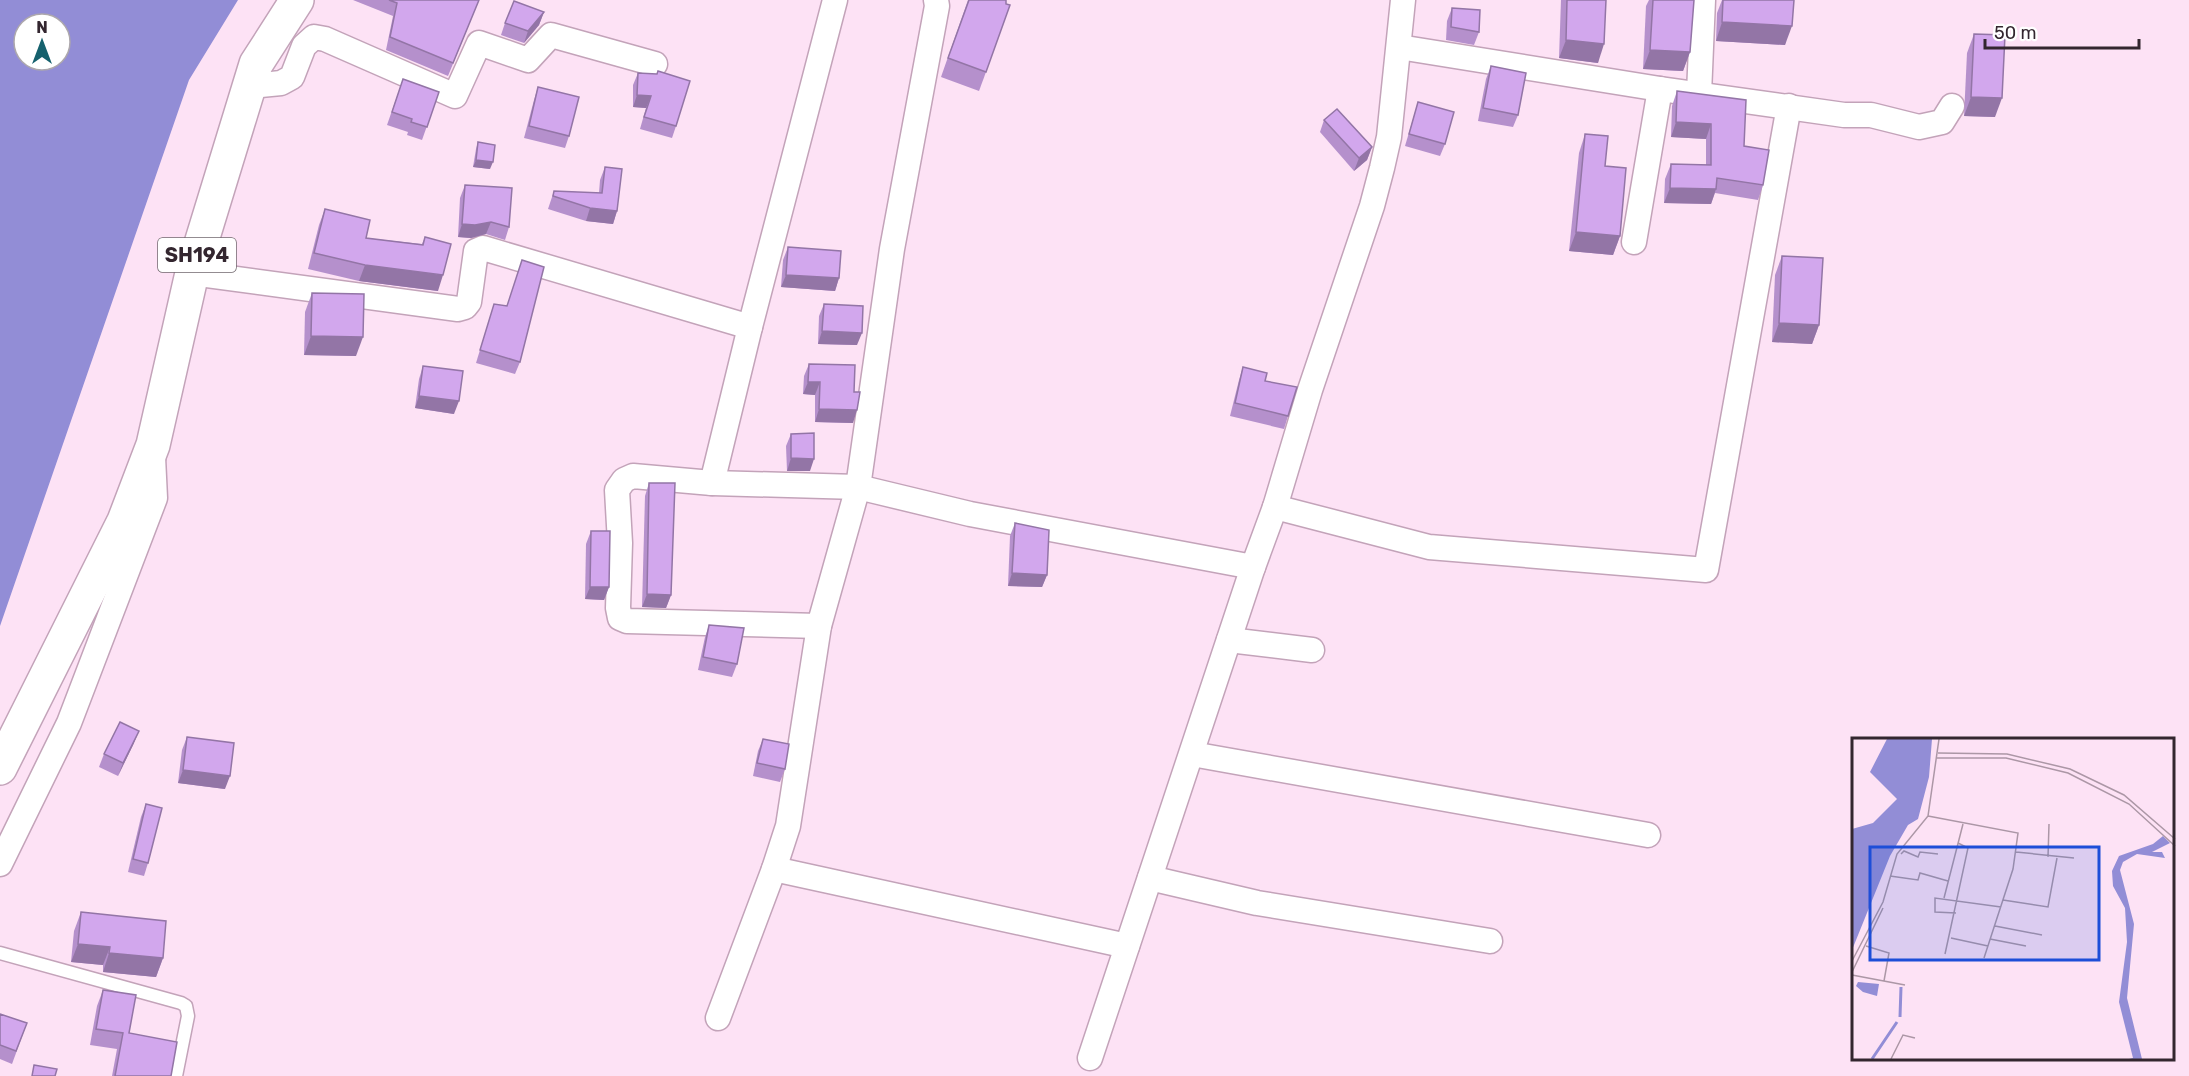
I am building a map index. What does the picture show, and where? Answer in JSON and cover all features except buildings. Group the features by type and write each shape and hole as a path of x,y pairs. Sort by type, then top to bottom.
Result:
{"main road":[{"name":"SH194","path":"0,768 124,521 153,446 192,273 256,64 297,0"}],"street":[{"path":"712,483 835,0"},
{"path":"718,1018 788,826 819,626 858,487 892,249 937,6 936,0"},
{"path":"1090,1058 1275,507 1310,390 1372,206 1389,137 1403,0"},
{"path":"1699,94 1702,0"},
{"path":"250,86 281,83 292,77 304,46 314,37 325,39 455,96 479,43 528,60 551,35 655,64"},
{"path":"1400,47 1660,89 1844,115 1871,115 1919,127 1942,122 1952,106"},
{"path":"1634,242 1660,89"},
{"path":"1275,507 1429,547 1706,570 1789,106"},
{"path":"192,273 458,309 465,307 469,302 476,251 483,248 750,327"},
{"path":"0,864 69,723 154,498 153,446"},
{"path":"819,626 627,621 620,618 617,490 621,484 633,476 712,483 858,487 981,516 1253,567"},
{"path":"1229,640 1312,650"},
{"path":"1192,754 1648,835"},
{"path":"774,869 1127,946"},
{"path":"1150,878 1257,903 1490,941"}],"lane":[{"path":"0,953 186,1006 189,1016 176,1076"}],"shaded area":[{"path":"0,0 238,0 189,80 0,626"}]}
